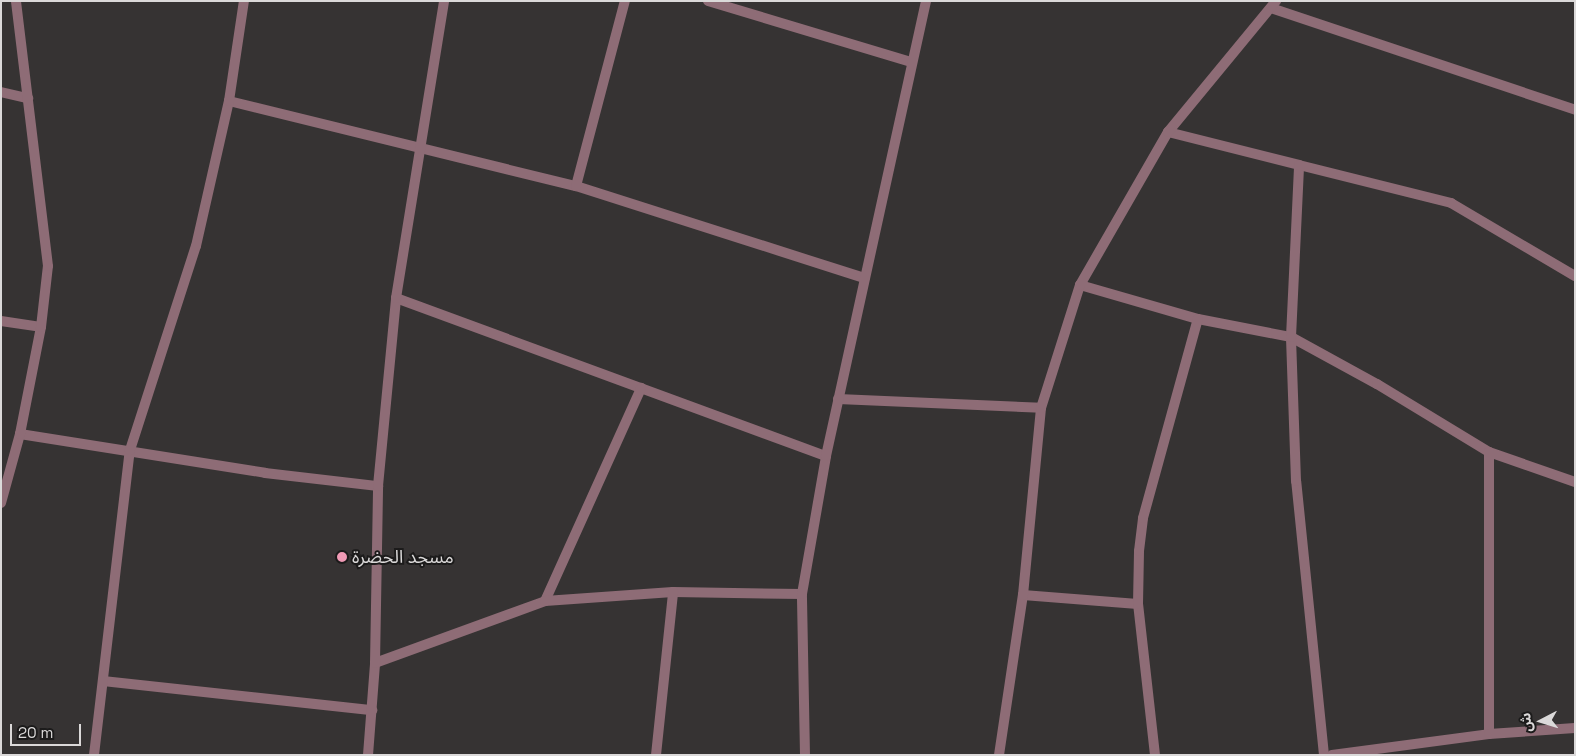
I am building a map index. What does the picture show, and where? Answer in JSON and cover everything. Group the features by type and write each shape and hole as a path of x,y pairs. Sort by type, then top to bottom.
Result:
{"street":[{"path":"1,503 20,434 41,327 48,266 47,237 40,209 16,1"},
{"path":"94,755 130,450 196,246 229,102 244,1"},
{"path":"368,755 374,663 378,486 396,298 444,1"},
{"path":"576,186 625,1"},
{"path":"708,1 911,62"},
{"path":"805,755 802,594 826,456 911,62 926,1"},
{"path":"999,755 1023,595 1040,408 1080,285 1168,132 1273,4 1575,110"},
{"path":"1,92 28,98"},
{"path":"229,102 576,186 865,278"},
{"path":"1168,132 1451,203 1575,276"},
{"path":"1299,165 1291,337 1296,481 1324,755"},
{"path":"1080,285 1198,319 1291,337 1377,384 1488,452 1575,482"},
{"path":"396,298 826,456"},
{"path":"1155,755 1138,604 1143,518 1198,319"},
{"path":"1,321 41,327"},
{"path":"545,601 641,388"},
{"path":"838,399 1040,408"},
{"path":"20,434 265,473 378,486"},
{"path":"1488,452 1489,734"},
{"path":"374,663 545,601 673,592 802,594"},
{"path":"656,755 673,592"},
{"path":"1023,595 1138,604"},
{"path":"103,681 372,710"},
{"path":"1332,755 1489,734 1575,728"}],"place":[{"name":"مسجد الحضرة","path":"342,557"}]}
